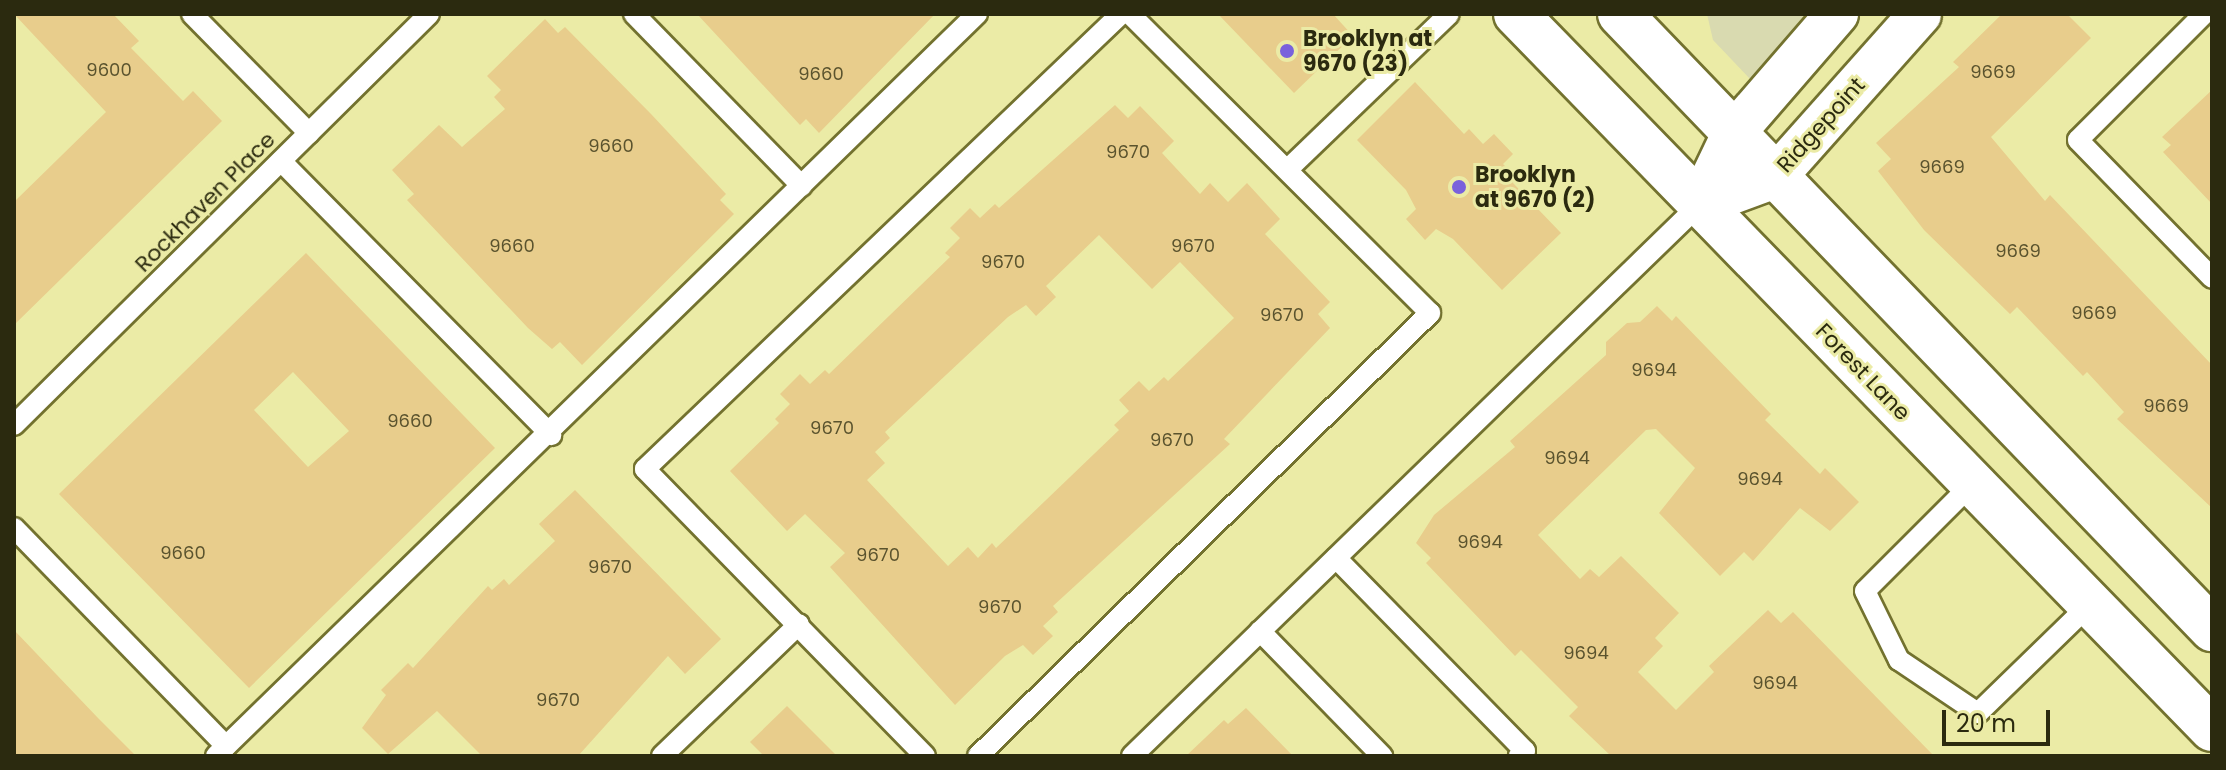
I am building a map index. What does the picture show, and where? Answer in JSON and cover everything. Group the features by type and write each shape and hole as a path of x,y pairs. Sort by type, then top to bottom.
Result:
{"main road":[{"name":"Forest Lane","path":"1516,14 2212,729"},
{"path":"1627,16 1733,134 2212,629"}],"street":[{"path":"1699,205 1733,134 1837,14"},
{"name":"Ridgepoint","path":"1699,205 1775,177 1920,14"}],"lane":[{"path":"192,14 309,133"},
{"name":"Rockhaven Place","path":"14,425 429,14"},
{"path":"634,14 802,186"},
{"path":"14,528 221,751 551,435 977,14"},
{"path":"925,756 645,469 1121,14"},
{"path":"978,756 1430,313 1130,14"},
{"path":"1288,169 1449,14"},
{"path":"2204,14 2078,140 2212,278"},
{"path":"281,161 551,435"},
{"path":"1132,756 1699,205"},
{"path":"1972,484 1865,591 1899,660 1978,713 2090,604"},
{"path":"1336,558 1525,751 1519,756"},
{"path":"662,756 799,624"},
{"path":"1260,631 1382,756"}],"green space":[{"path":"1707,14 1805,14 1751,80 1713,40"}],"building":[{"path":"14,14 113,14 139,41 131,48 183,101 193,91 222,121 14,325 14,202 106,112"},
{"path":"697,14 935,14 819,133 806,119 800,125"},
{"name":"Brooklyn at 9670 (23)","path":"1218,14 1333,14 1353,36 1294,93"},
{"path":"2002,14 2067,14 2091,38 1991,137 2045,201 2050,195 2212,365 2212,508 2117,419 2124,412 2087,372 2083,376 2017,307 2010,314 1924,230 1878,171 1891,159 1876,143 1959,67 1953,62"},
{"path":"545,19 558,33 565,27 651,114 726,194 720,200 734,214 582,365 560,342 552,349 528,328 407,200 414,194 392,170 439,125 462,147 505,109 494,97 501,90 487,76"},
{"name":"Brooklyn at 9670 (2)","path":"1415,82 1464,134 1469,129 1483,144 1494,134 1513,154 1503,164 1517,178 1513,183 1561,233 1502,290 1453,239 1436,229 1425,240 1406,219 1416,209 1406,190 1357,140"},
{"path":"2212,90 2212,204 2163,152 2171,145 2162,137"},
{"path":"1115,105 1128,118 1140,106 1174,141 1162,153 1200,194 1210,183 1228,202 1247,183 1280,219 1265,234 1330,302 1318,314 1330,328 1224,439 1230,444 1053,606 1058,612 1043,626 1053,636 1033,655 1023,645 1005,656 955,705 830,567 845,553 805,514 787,531 730,471 779,423 775,419 790,404 780,394 800,374 810,384 825,370 829,374 950,257 945,253 960,238 950,228 970,208 980,218 995,204 999,208","holes":["1099,235 1152,289 1180,262 1234,318 1168,381 1164,377 1149,391 1139,381 1119,400 1129,411 1114,425 1119,430 996,548 992,543 978,558 968,547 948,566 867,480 885,463 875,452 890,438 885,432 1008,317 1026,305 1036,316 1056,297 1046,286"]},
{"path":"306,253 495,448 249,688 59,494","holes":["293,372 349,431 308,467 254,410"]},
{"path":"1657,306 1672,321 1676,316 1771,414 1765,420 1820,474 1825,468 1859,502 1830,531 1800,508 1753,561 1744,552 1720,576 1659,513 1695,468 1656,429 1646,430 1538,535 1580,579 1590,569 1599,577 1621,556 1679,613 1655,638 1663,646 1638,672 1676,710 1714,672 1709,666 1768,610 1781,623 1793,612 1934,756 1611,756 1569,716 1578,707 1521,650 1515,656 1426,563 1431,558 1416,543 1434,515 1515,447 1510,441 1606,355 1606,342 1627,323 1640,322"},
{"path":"575,490 721,639 685,674 668,656 578,756 482,756 437,711 388,754 362,728 386,695 381,690 408,663 413,668 488,586 492,590 504,579 509,585 555,541 539,524"},
{"path":"14,630 98,718 136,756 14,756"},
{"path":"787,706 837,756 764,756 750,742"},
{"path":"1246,708 1293,756 1186,756 1224,720 1228,724"}],"place":[{"name":"Brooklyn at 9670 (23)","path":"1287,51"},
{"name":"Brooklyn at 9670 (2)","path":"1459,187"}]}
